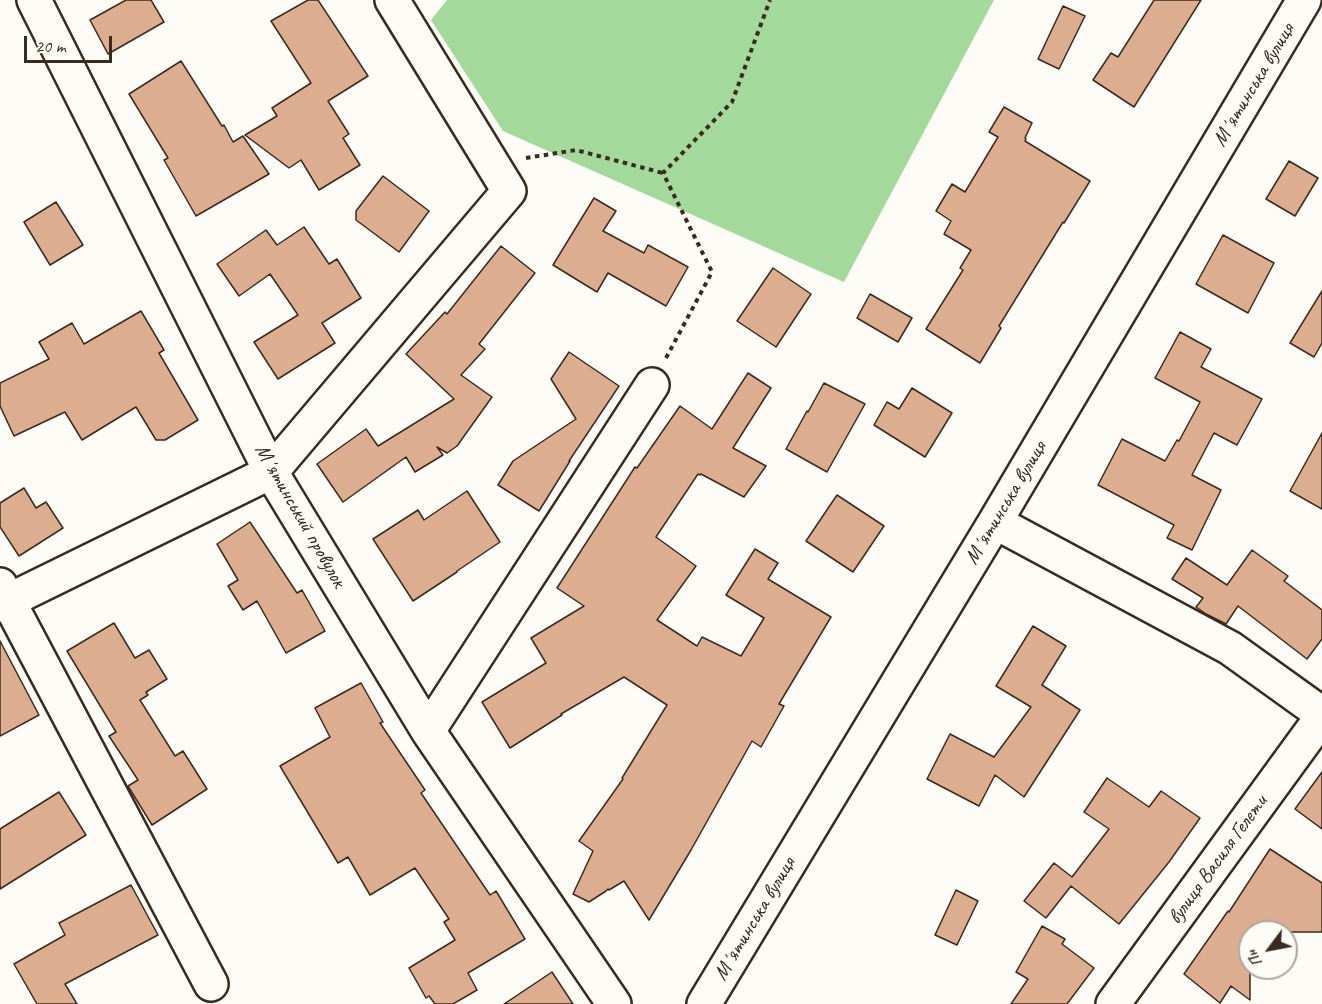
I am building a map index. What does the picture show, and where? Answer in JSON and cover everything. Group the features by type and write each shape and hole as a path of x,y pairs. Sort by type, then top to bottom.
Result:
{"street":[{"name":"Мʼятинський провулок","path":"34,0 271,472 428,731 614,1004"},
{"path":"211,984 3,597 271,472 508,192 392,0"},
{"name":"Мʼятинська вулиця","path":"704,1004 995,522 1304,0"},
{"path":"428,731 652,385"},
{"path":"995,522 1230,648 1322,715"},
{"name":"вулиця Василя Гелети","path":"1113,1004 1322,715"}],"path":[{"path":"663,173 732,102 770,0"},
{"path":"492,164 576,150 663,173 712,272 652,385"}],"green space":[{"path":"447,0 994,0 844,282 503,131 431,20"}],"building":[{"path":"126,0 151,0 164,22 108,54 90,20"},
{"path":"308,0 318,0 368,76 328,101 349,134 343,138 360,165 319,190 301,160 289,168 245,135 277,116 272,108 311,83 271,21"},
{"path":"1154,0 1201,0 1134,107 1093,80 1111,53 1118,57"},
{"path":"1063,6 1085,16 1059,69 1038,59"},
{"path":"181,61 233,142 243,136 269,174 196,216 164,160 168,158 129,94"},
{"path":"1004,107 1032,123 1025,141 1090,181 999,326 1001,328 980,363 926,329 963,270 960,268 971,250 944,234 951,221 936,211 952,184 965,192 998,137 989,132"},
{"path":"1289,161 1318,178 1295,216 1266,199"},
{"path":"383,176 429,211 399,252 356,220 356,211"},
{"path":"594,198 616,211 603,231 644,253 648,245 688,267 666,306 608,273 597,292 553,265"},
{"path":"56,202 83,245 50,265 24,222"},
{"path":"304,227 329,264 337,259 361,298 322,323 335,343 278,379 254,342 298,315 270,274 239,296 217,264 266,230 277,245"},
{"path":"1223,235 1274,263 1248,313 1196,284"},
{"path":"501,246 535,273 479,344 485,349 461,375 492,397 457,446 447,453 437,447 443,455 415,472 406,457 343,502 317,464 366,429 378,446 454,399 406,354 445,312 447,314"},
{"path":"773,268 811,294 776,347 737,321"},
{"path":"1322,291 1322,343 1314,357 1290,343"},
{"path":"870,294 912,318 898,342 857,318"},
{"path":"141,311 164,350 159,353 198,420 165,440 156,440 136,407 82,440 65,412 14,436 0,406 0,383 49,359 39,342 72,323 84,344"},
{"path":"1180,332 1211,349 1201,367 1262,399 1237,445 1214,433 1192,475 1221,490 1192,550 1167,538 1174,525 1098,485 1122,439 1165,461 1177,440 1179,441 1200,402 1155,378"},
{"path":"569,352 619,386 539,511 498,485 513,461 576,419 551,379"},
{"path":"748,373 771,388 733,448 766,466 744,497 698,474 656,537 696,566 657,620 697,646 702,637 741,656 764,618 726,595 755,549 778,563 768,579 831,617 779,704 784,706 761,747 752,741 649,920 624,881 589,902 573,894 593,851 579,841 623,779 667,705 624,677 561,714 510,748 482,702 546,663 531,638 584,606 557,588 635,467 637,468 680,406 712,429"},
{"path":"824,383 865,404 827,472 786,449"},
{"path":"912,388 952,413 925,457 874,425 887,402 899,409"},
{"path":"1322,433 1322,509 1290,491"},
{"path":"24,488 36,508 46,502 63,528 19,556 0,527 0,503"},
{"path":"467,491 500,542 413,601 373,539 418,510 424,520"},
{"path":"837,495 884,526 853,572 806,541"},
{"path":"250,522 297,593 302,590 325,631 286,653 257,601 243,610 228,586 238,580 217,544"},
{"path":"1252,550 1288,576 1284,581 1322,610 1322,639 1307,659 1238,606 1226,624 1206,614 1196,607 1203,598 1172,579 1186,558 1227,585"},
{"path":"114,623 135,658 149,650 167,679 146,692 148,695 140,700 175,756 183,751 207,789 152,825 128,786 138,780 109,736 116,732 67,651"},
{"path":"1033,626 1066,646 1042,685 1080,710 1024,797 995,775 979,806 927,779 950,734 994,757 1031,707 996,686"},
{"path":"0,641 39,715 0,736"},
{"path":"361,683 383,722 380,723 425,790 421,793 490,895 496,891 525,939 468,973 477,990 453,1004 435,1004 429,996 426,998 409,968 455,940 444,922 449,919 415,868 370,895 348,857 338,863 280,766 330,737 315,708"},
{"path":"1322,772 1322,829 1295,809"},
{"path":"1107,778 1149,807 1161,791 1200,818 1169,862 1119,924 1071,886 1046,918 1024,901 1054,863 1072,877 1109,829 1084,812"},
{"path":"59,792 86,835 0,889 0,829"},
{"path":"1270,849 1322,883 1322,932 1298,932 1298,920 1238,920 1238,980 1250,980 1250,1000 1231,986 1220,1003 1184,974 1229,912"},
{"path":"131,885 158,935 65,984 77,1004 37,1004 14,964 65,935 59,923"},
{"path":"956,890 978,901 957,945 935,935"},
{"path":"1042,926 1065,939 1062,944 1094,968 1067,1004 1011,1004 1028,979 1016,972"},
{"path":"552,972 573,1004 504,1004"}]}
